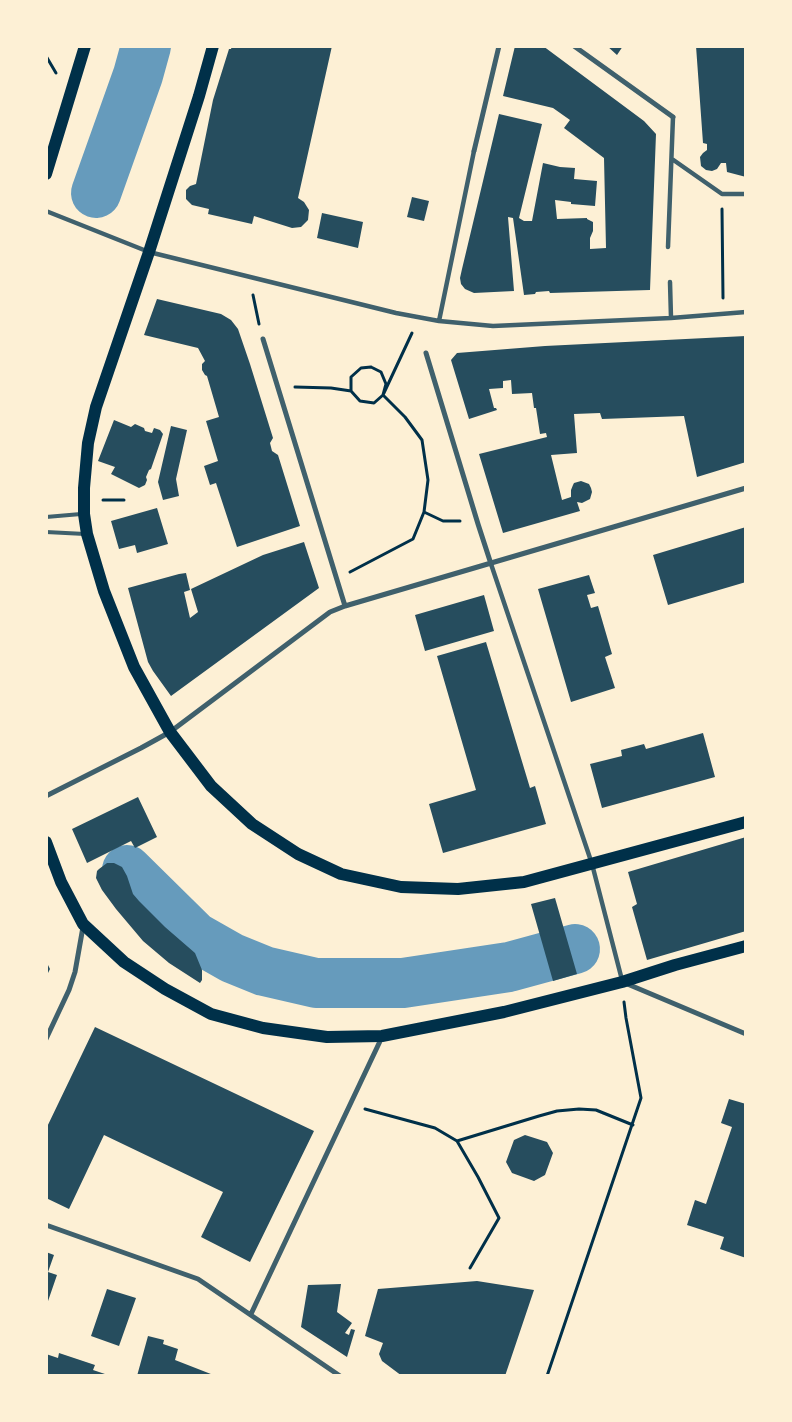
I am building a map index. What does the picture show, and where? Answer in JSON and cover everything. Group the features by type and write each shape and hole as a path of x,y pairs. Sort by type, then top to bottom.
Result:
{"main road":[{"path":"46,174 84,46"},
{"path":"213,46 149,252 96,407 88,442 84,514 87,534 104,591 134,667 170,732 211,786 252,824 298,854 341,874 401,887 458,889 524,882 746,822"},
{"path":"46,842 61,882 83,924 124,962 165,989 211,1014 264,1028 327,1037 382,1036 504,1012 622,982 675,965 746,946"}],"street":[{"path":"439,321 474,151 499,46"},
{"path":"574,46 673,117 668,247"},
{"path":"672,159 722,194 746,194"},
{"path":"46,211 149,252 396,313 439,321 493,326 671,318 746,312"},
{"path":"670,282 671,318"},
{"path":"263,339 345,606"},
{"path":"426,353 478,524 592,864 622,982 746,1034"},
{"path":"46,796 170,732 330,612 746,488"},
{"path":"46,1039 69,990 83,924"},
{"path":"251,1314 382,1036"},
{"path":"46,1225 198,1279 340,1376"}],"lane":[{"path":"46,516 84,514"},
{"path":"46,532 87,534"}],"path":[{"path":"722,194 723,314"},
{"path":"250,276 263,339"},
{"path":"383,394 386,384 381,372 371,367 361,368 351,377 351,391 360,402 374,403 383,394 403,349 420,318"},
{"path":"277,386 331,388 351,391"},
{"path":"336,577 352,571 413,540 424,512 428,480 422,440 405,417 383,394"},
{"path":"100,500 124,500"},
{"path":"424,512 443,521 478,524"},
{"path":"547,1376 641,1098 626,1018 622,982"},
{"path":"351,1102 354,1106 435,1128 457,1140 499,1218 470,1268"},
{"path":"457,1140 539,1116 579,1109 596,1110 633,1125"}],"building":[{"path":"232,46 332,46 298,198 304,202 309,210 308,220 301,227 292,228 254,216 252,224 208,214 209,209 192,205 186,199 186,190 196,184 213,100 229,49"},
{"path":"515,46 543,46 644,121 656,134 650,290 550,293 549,291 524,295 513,218 508,217 514,291 474,293 465,289 461,284 462,269 499,114 542,124 519,218 524,221 532,221 543,163 575,168 574,179 597,181 595,206 571,204 571,202 555,200 557,219 587,218 593,222 590,249 606,248 604,158 564,128 570,120 553,108 503,96"},
{"path":"607,46 623,46 617,55"},
{"path":"696,46 746,46 746,177 727,172 726,163 721,163 717,169 712,171 706,170 701,166 700,157 707,150 707,144 703,143"},
{"path":"412,197 429,201 424,221 407,217"},
{"path":"322,213 363,222 358,248 317,238"},
{"path":"157,299 221,314 231,320 238,329 273,438 270,443 272,451 278,455 300,526 237,547 216,483 210,485 204,466 218,461 206,421 219,417 207,376 202,370 202,364 205,361 198,348 144,335"},
{"path":"746,336 746,462 697,477 684,416 602,419 600,413 574,414 577,453 551,455 562,500 571,497 574,483 581,481 589,484 591,488 590,499 582,503 577,502 580,511 503,533 479,454 547,437 546,433 540,434 532,393 512,394 511,380 503,381 503,388 489,389 494,408 497,410 469,419 451,360 457,353 545,346"},
{"path":"114,420 131,427 135,424 144,428 145,431 152,433 154,428 160,430 163,434 151,469 146,477 145,485 139,488 111,474 115,467 98,461"},
{"path":"171,426 187,430 176,479 179,496 163,500 158,482"},
{"path":"157,508 168,544 137,553 135,545 119,549 111,521"},
{"path":"746,527 746,582 668,605 653,555"},
{"path":"304,542 319,588 171,696 148,662 128,588 186,573 190,590 184,592 190,618 198,612 191,589 263,555"},
{"path":"589,575 595,593 587,595 591,608 598,606 612,654 605,657 615,688 571,702 538,589"},
{"path":"484,595 494,631 425,651 415,615"},
{"path":"486,642 530,788 535,786 546,824 443,853 429,804 476,790 437,656"},
{"path":"703,733 715,777 602,808 590,764 622,756 621,750 644,744 646,749"},
{"path":"138,797 157,837 135,848 131,841 87,863 72,829"},
{"path":"746,837 746,931 647,960 632,907 637,904 628,872"},
{"path":"107,863 114,863 122,867 133,894 165,927 195,953 202,970 202,980 200,983 169,963 143,941 116,909 96,878 97,871"},
{"path":"555,898 577,974 553,981 531,904"},
{"path":"46,961 50,969 46,977"},
{"path":"95,1027 314,1131 250,1262 201,1237 223,1192 104,1135 69,1209 46,1198 46,1129"},
{"path":"729,1099 746,1104 746,1258 720,1249 724,1237 687,1225 695,1200 706,1204 732,1127 721,1123"},
{"path":"525,1135 547,1142 553,1153 545,1175 534,1181 512,1173 506,1162 514,1140"},
{"path":"46,1252 54,1255 48,1272 57,1275 47,1304"},
{"path":"477,1281 534,1290 505,1376 402,1376 382,1361 379,1354 383,1343 365,1336 378,1289"},
{"path":"341,1284 337,1312 352,1323 345,1333 349,1335 351,1329 355,1330 347,1357 301,1327 308,1285"},
{"path":"107,1289 136,1298 119,1346 91,1336"},
{"path":"148,1336 164,1340 163,1344 178,1349 175,1360 216,1376 137,1376"},
{"path":"59,1353 95,1365 93,1370 111,1376 46,1376 46,1354 58,1358"}],"waterway":[{"path":"96,193 138,75 146,46"},
{"path":"127,870 195,937 232,958 264,971 316,983 403,983 509,967 575,949"}]}
